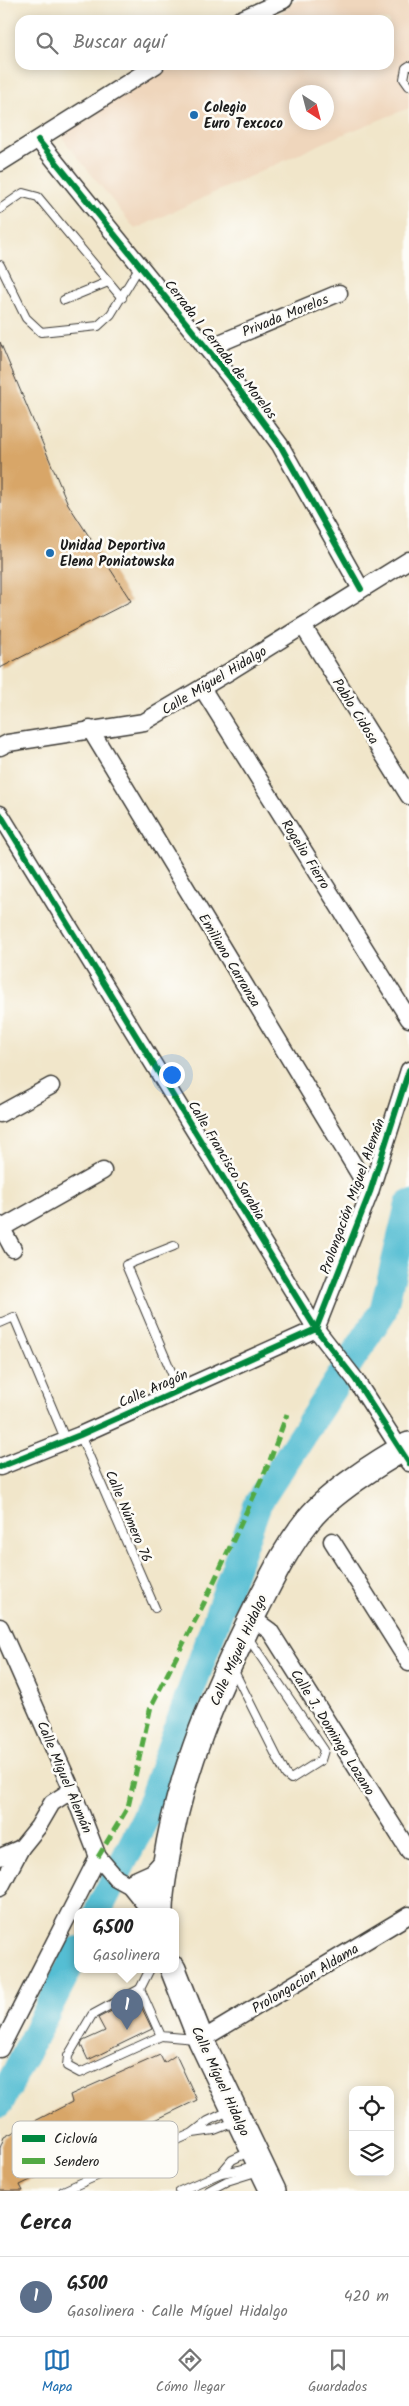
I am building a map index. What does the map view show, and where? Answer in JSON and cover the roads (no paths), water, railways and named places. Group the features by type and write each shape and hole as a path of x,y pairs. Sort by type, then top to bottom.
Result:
{"main road":[{"name":"Calle Míguel Hidalgo","path":"159,1907 170,1833 188,1768 230,1664 292,1540 310,1517 338,1492 406,1452"},
{"path":"131,1884 154,1876 165,1865"},
{"path":"131,1884 159,1907"},
{"name":"Calle Míguel Hidalgo","path":"175,1973 201,2040 262,2169"}],"street":[{"path":"250,15 284,0"},
{"path":"0,163 148,70"},
{"name":"Cerrada 1 Cerrada de Morelos","path":"38,140 230,376 280,445 362,589"},
{"name":"Privada Morelos","path":"204,346 215,345 339,293"},
{"name":"Calle Míguel Hidalgo","path":"0,747 8,743 144,722 409,560"},
{"name":"Pablo Cidosa","path":"303,626 409,796"},
{"name":"Rogelio Fierro","path":"202,688 409,1020"},
{"name":"Emiliano Carranza","path":"90,729 370,1192"},
{"name":"Calle Francisco Sarabia","path":"0,814 321,1335 355,1379 406,1452"},
{"name":"Prolongación Miguel Alemán","path":"321,1335 409,1070"},
{"path":"0,1114 51,1086"},
{"path":"13,1249 1,1226 103,1172"},
{"name":"Calle Aragón","path":"0,1467 73,1438 179,1390 321,1335"},
{"path":"332,1540 409,1663"},
{"name":"Calle J. Domingo Lozano","path":"248,1625 270,1631 409,1851"},
{"name":"Calle Miguel Alemán","path":"0,1627 103,1863"},
{"path":"0,1888 21,1848 38,1827 52,1803 72,1790"},
{"path":"0,1857 21,1848"},
{"path":"78,1908 103,1863 116,1878 131,1884"},
{"path":"0,2048 74,1915"},
{"name":"Prolongacion Aldama","path":"201,2040 408,1917"}],"lane":[{"path":"409,66 406,68 404,79 409,86"},
{"path":"0,209 23,194 38,197 122,298"},
{"path":"0,265 26,318 41,332 98,326 111,314 140,266"},
{"path":"64,300 108,282"},
{"path":"174,1246 126,1265 179,1390"},
{"name":"Calle Número 76","path":"0,1323 14,1316 155,1608"},
{"path":"230,1664 286,1775 291,1779 321,1760 324,1750 260,1652 248,1625"},
{"path":"148,1973 140,1989 92,2015 68,2056 67,2066 80,2074 161,2036 201,2040"},
{"path":"140,1989 161,2036"},
{"path":"193,2133 214,2130 237,2114"},
{"path":"178,2140 193,2133 208,2121 237,2114"},
{"path":"220,2173 232,2160 262,2169"},
{"path":"180,2191 220,2173 262,2169"},
{"path":"208,2191 226,2181 262,2169"},
{"path":"64,2191 93,2178"}],"waterway":[{"path":"100,1908 145,1819 258,1503 383,1311 409,1204"},
{"path":"0,2103 74,1958"}],"place":[{"name":"Colegio Euro Texcoco","path":"194,115"},
{"name":"Unidad Deportiva Elena Poniatowska","path":"50,553"},
{"name":"G500","path":"127,2030"}]}
